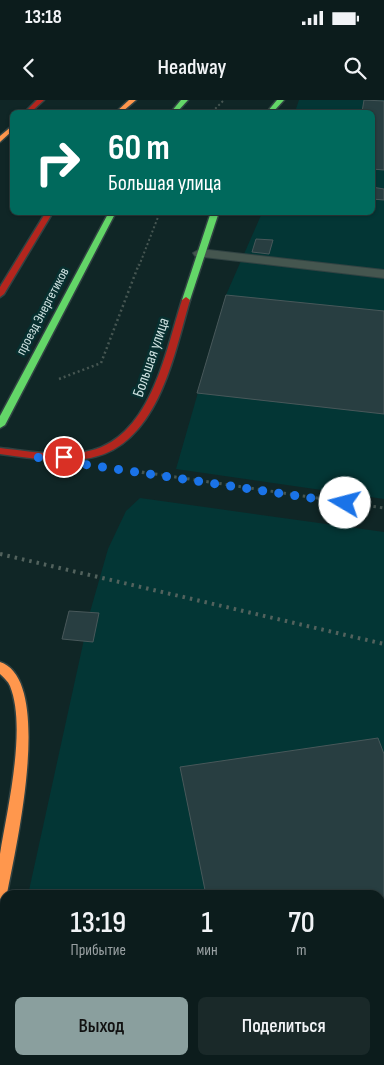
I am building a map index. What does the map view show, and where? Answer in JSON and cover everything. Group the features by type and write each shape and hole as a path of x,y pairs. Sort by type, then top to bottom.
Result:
{"main road":[{"path":"30,110 41,100"},
{"path":"122,110 133,100"},
{"path":"176,110 185,100"},
{"path":"272,110 280,100"},
{"path":"0,140 10,130"},
{"path":"0,294 48,215"},
{"name":"проезд Энергетиков","path":"0,425 110,215"},
{"name":"Большая улица","path":"0,451 35,457 78,457 117,446 140,423 156,399 200,253 214,215"},
{"path":"0,667 16,682 21,707 20,748 1,890"}],"lane":[{"path":"200,253 384,274"}],"path":[{"path":"214,110 224,100"},
{"path":"53,380 61,379 101,363 159,215"},
{"path":"122,470 384,508"}],"shaded area":[{"path":"299,100 384,100 384,499 176,469 226,295 261,215 375,215 375,110 296,110"},
{"path":"140,498 384,532 384,890 29,890 90,612 108,549 126,511"}],"building":[{"path":"364,100 384,101 384,170 375,169 375,110 362,110"},
{"path":"375,188 384,189 384,200 375,199"},
{"path":"256,239 273,240 269,254 252,252"},
{"path":"226,295 384,311 384,414 197,393"},
{"path":"69,611 99,613 93,642 62,639"},
{"path":"378,738 384,754 384,890 205,890 180,767"}],"railway":[{"path":"0,554 384,644"}],"traffic: fast":[{"path":"176,110 185,100"},
{"path":"272,110 281,100"},
{"path":"0,425 111,215"},
{"path":"186,300 214,215"}],"traffic: slow":[{"path":"121,110 133,100"},
{"path":"0,140 10,130"},
{"path":"0,667 16,684 21,704 22,729 18,788 1,890"}],"traffic: jam":[{"path":"30,110 41,100"},
{"path":"0,294 48,215"},
{"path":"0,451 48,457 85,455 113,446 134,430 149,407 162,377 186,300"}],"route":[{"path":"64,457 35,457 345,503"}]}
